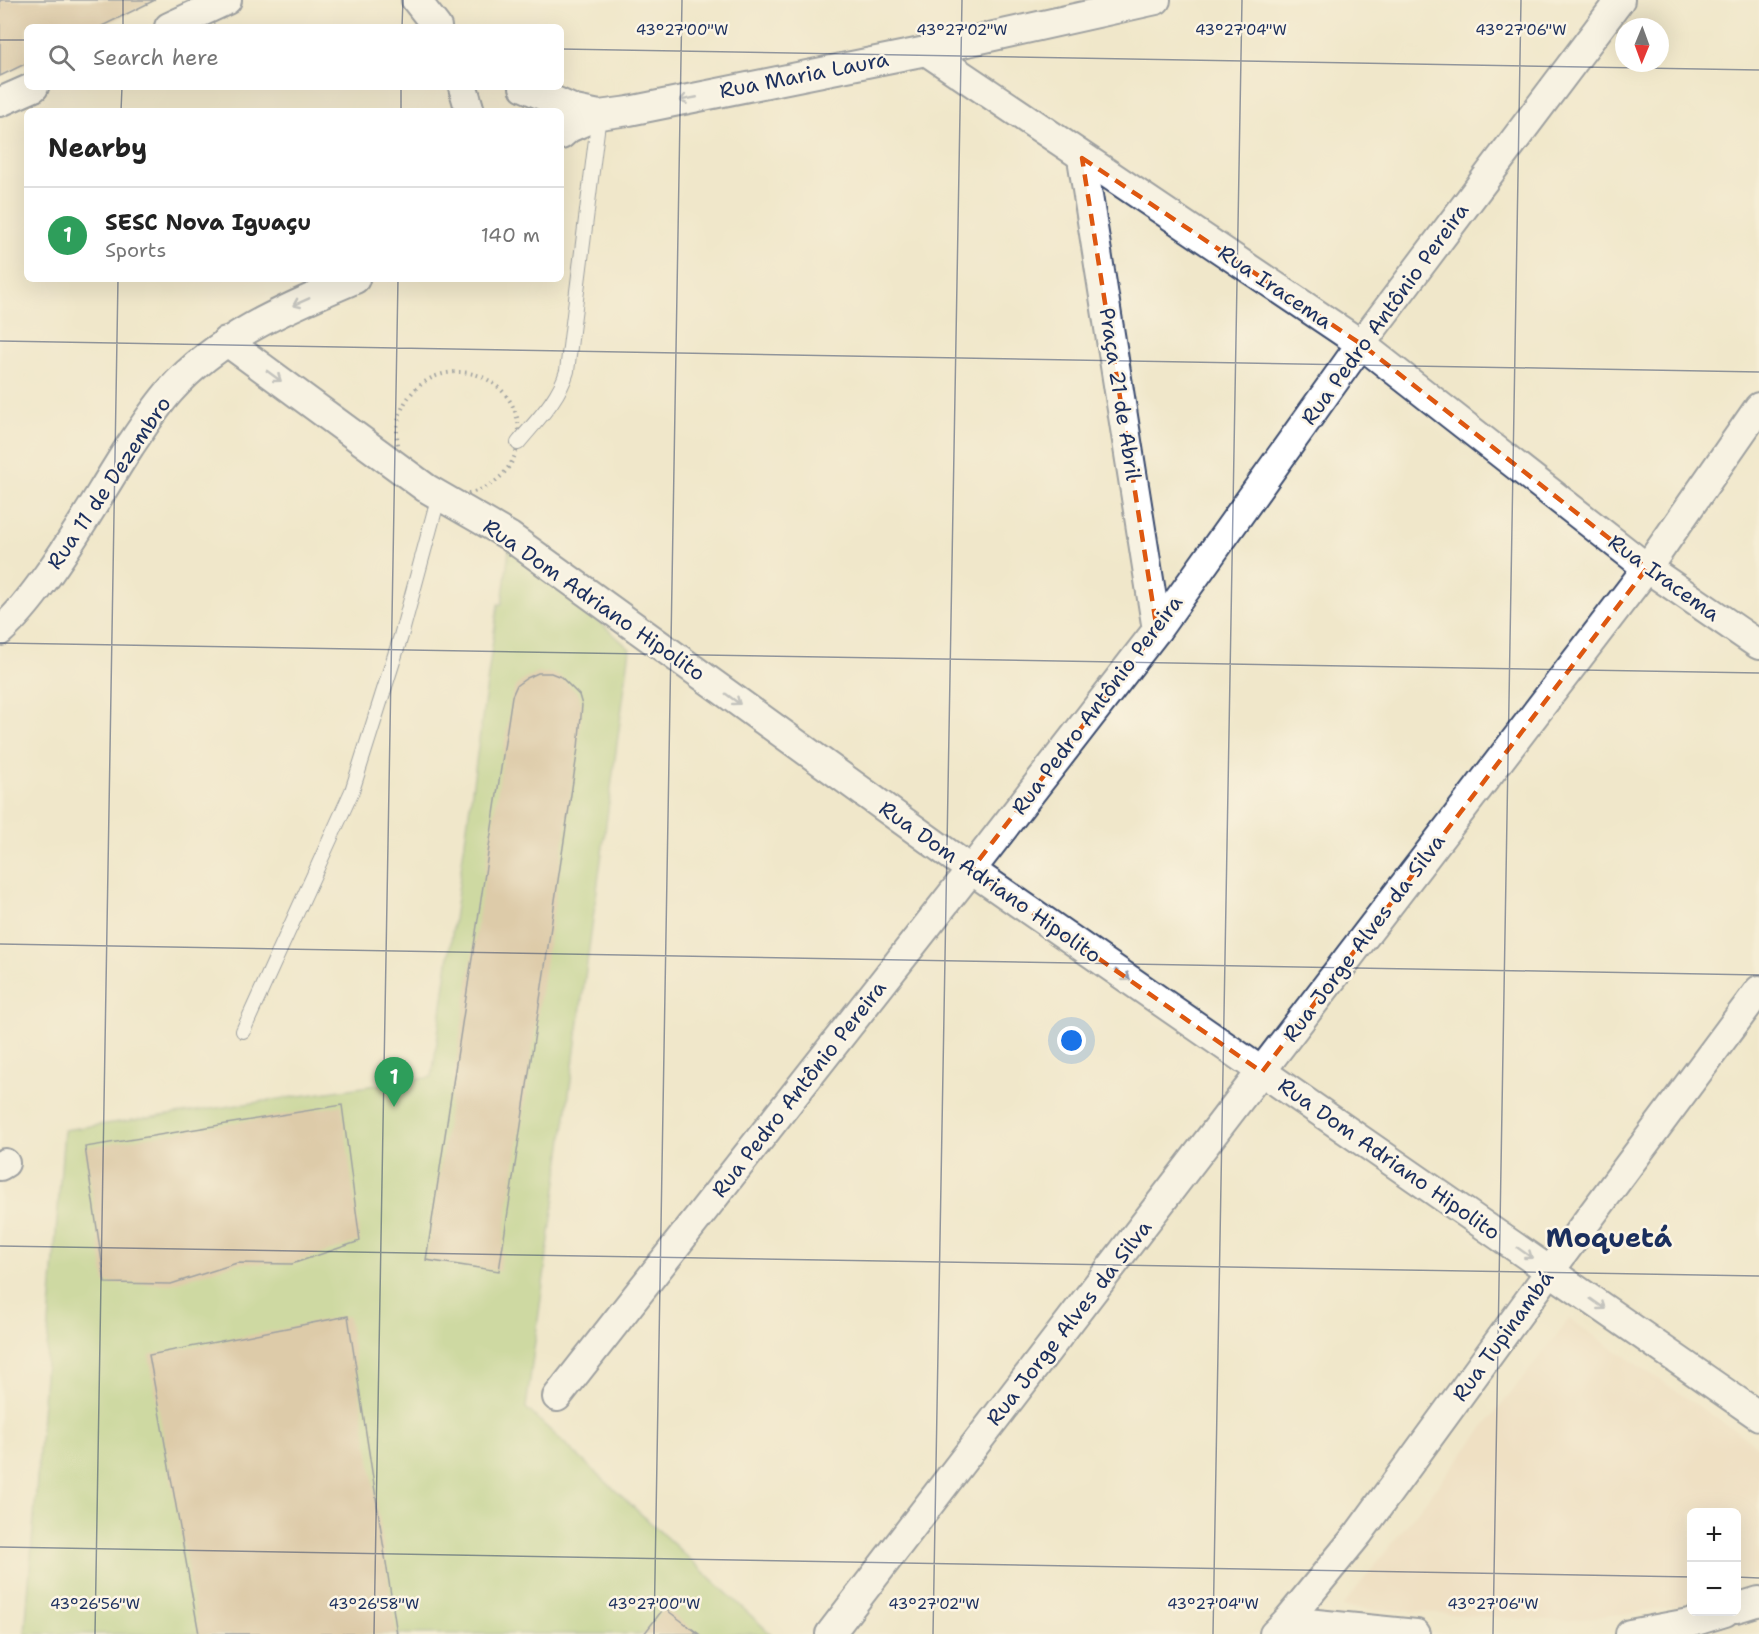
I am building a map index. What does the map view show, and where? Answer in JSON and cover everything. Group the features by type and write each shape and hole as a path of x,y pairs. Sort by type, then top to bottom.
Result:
{"street":[{"path":"175,24 227,0"},
{"path":"416,0 435,24"},
{"name":"Rua Maria Laura","path":"531,90 575,110 599,115 629,111 926,51 1046,12 1156,0"},
{"name":"Rua Pedro Antônio Pereira","path":"557,1397 1157,630 1361,344 1620,0"},
{"name":"Rua Iracema","path":"926,51 1361,344 1647,568 1759,645"},
{"path":"0,102 27,90"},
{"path":"464,90 469,108"},
{"path":"564,132 599,115"},
{"name":"Praça 21 de Abril","path":"1082,158 1157,630"},
{"name":"Rua 11 de Dezembro","path":"0,631 30,598 59,559 142,428 169,392 190,370 226,341 296,304 348,282"},
{"name":"Rua Dom Adriano Hipolito","path":"226,341 432,491 509,536 971,870 1759,1416"},
{"name":"Rua Jorge Alves da Silva","path":"830,1634 1647,568 1759,406"},
{"name":"Rua Tupinambá","path":"1281,1628 1359,1533 1759,990"},
{"path":"1741,1607 1759,1600"},
{"path":"1630,1634 1689,1623 1710,1616"},
{"path":"1281,1628 1416,1634"}],"lane":[{"path":"518,443 554,400 567,371 599,115"},
{"path":"243,1032 352,791 401,636 432,491"}],"path":[{"path":"453,372 472,374 490,381 506,395 517,413 520,435 518,443 516,455 505,473 488,487 468,494 447,494 432,491 412,474 401,458 396,439 397,420 405,402 417,387 434,376 453,372"}],"highlighted area":[{"path":"1082,158 1361,344 1647,568 1262,1072 971,870 1157,630"}],"shaded area":[{"path":"1569,1319 1759,1447 1759,1572 1741,1580 1741,1508 1687,1508 1687,1604 1678,1607 1564,1621 1342,1607"}],"green space":[{"path":"510,542 630,649 526,1408 771,1634 25,1634 64,1130 432,1077 498,604 502,604"}],"building":[{"path":"0,0 155,0 106,24 24,24 24,64 0,76"},
{"path":"538,673 551,673 561,677 579,695 582,705 578,748 499,1271 426,1260 512,696 517,685"},
{"path":"342,1105 360,1241 292,1264 237,1263 171,1284 105,1283 85,1147"},
{"path":"348,1316 397,1634 199,1634 149,1355"},
{"path":"664,1608 699,1634 644,1634"}],"place":[{"name":"SESC Nova Iguaçu","path":"394,1107"}],"district":[{"name":"Moquetá","path":"1609,1238"}]}
